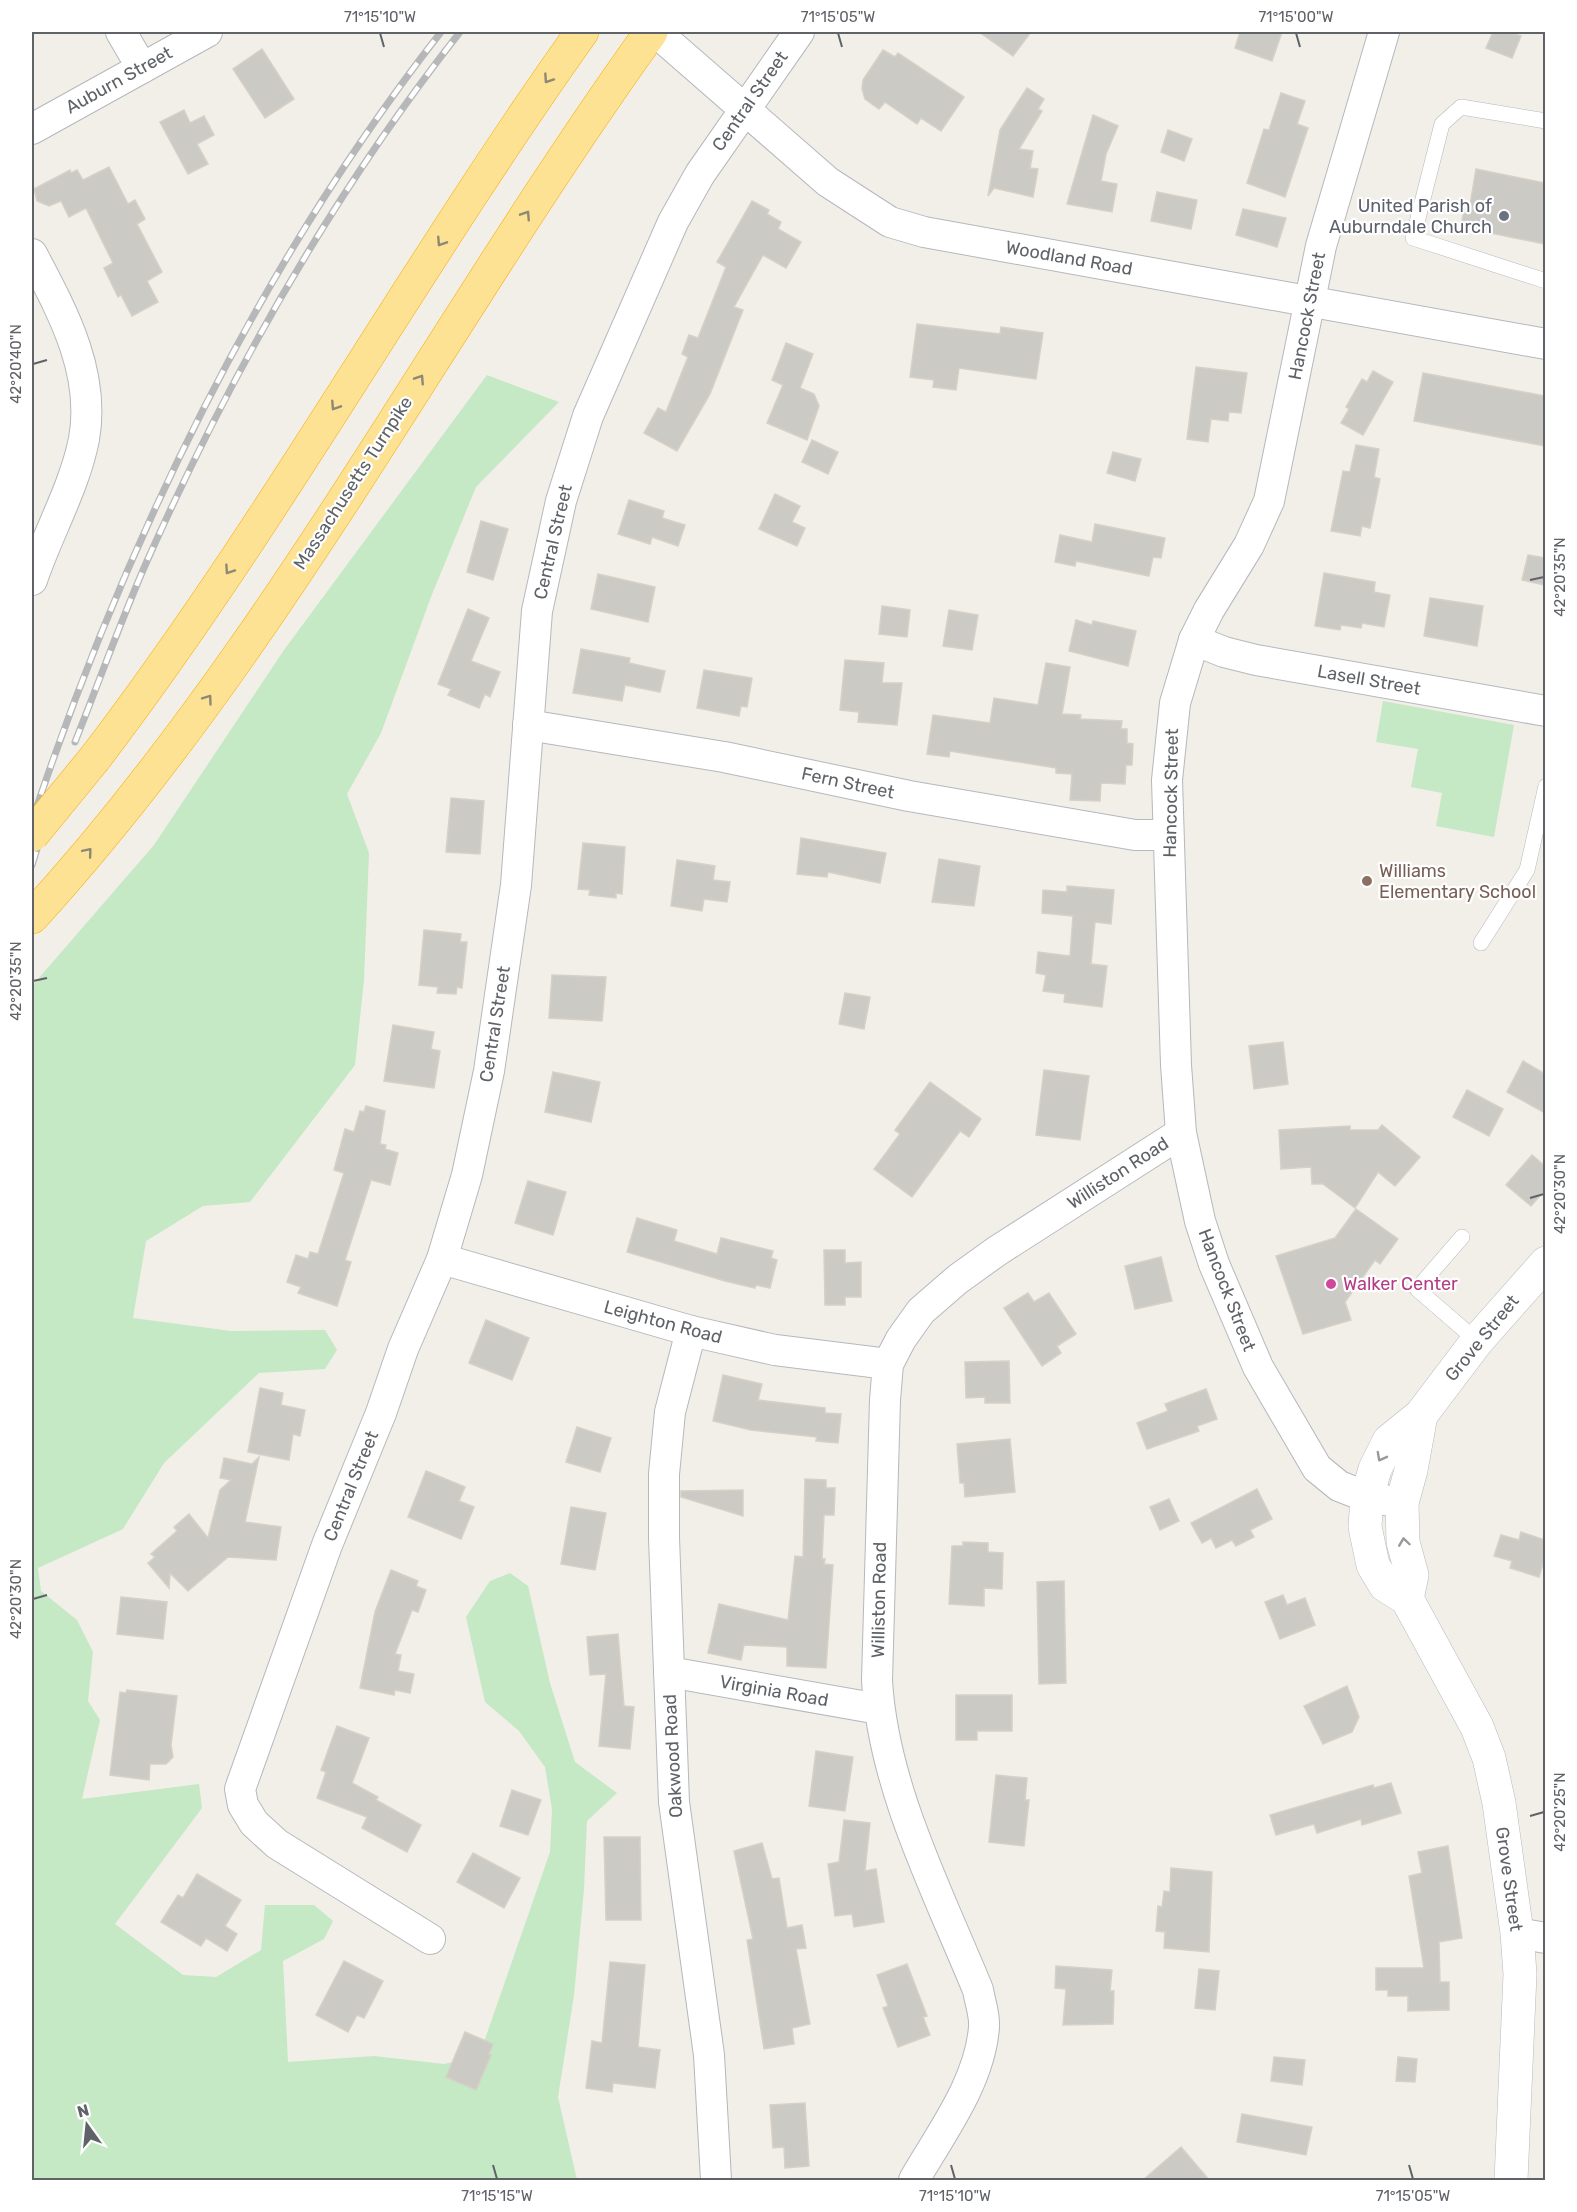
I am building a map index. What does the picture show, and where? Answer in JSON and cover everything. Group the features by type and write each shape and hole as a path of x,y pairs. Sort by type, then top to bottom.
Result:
{"highway":[{"path":"32,835 94,758 228,571 486,172 582,32"},
{"name":"Massachusetts Turnpike","path":"41,907 150,777 257,630 564,156 651,32"}],"main road":[{"name":"Grove Street","path":"1511,2181 1519,2023 1531,1936 1486,1751 1477,1727 1407,1599 1385,1585 1373,1565 1365,1527 1367,1497 1374,1469 1389,1442 1421,1415 1477,1341 1545,1263"},
{"name":"Grove Street","path":"1407,1599 1412,1575 1403,1542 1402,1503 1411,1470 1421,1415"}],"street":[{"path":"121,32 142,68"},
{"name":"Auburn Street","path":"32,129 207,32"},
{"name":"Woodland Road","path":"656,32 828,182 890,222 924,232 1310,301 1343,310 1545,344"},
{"name":"Central Street","path":"430,1939 278,1844 254,1823 243,1805 240,1789 327,1545 381,1413 403,1349 442,1259 467,1175 489,1071 516,885 537,611 561,501 588,416 673,222 700,174 799,32"},
{"name":"Hancock Street","path":"1384,32 1321,246 1269,501 1249,545 1211,606 1194,640 1181,680 1171,725 1167,780 1176,1065 1181,1133 1200,1221 1214,1264 1258,1367 1317,1468 1339,1486 1367,1497 1402,1503"},
{"path":"32,254 56,299 74,343 80,363 86,403 86,421 78,459 32,580"},
{"name":"Lasell Street","path":"1194,640 1224,652 1256,660 1545,711"},
{"name":"Fern Street","path":"528,725 724,757 909,796 1135,835 1168,836"},
{"name":"Williston Road","path":"914,2181 966,2088 980,2055 984,2024 978,1990 896,1787 879,1709 877,1680 888,1364 901,1339 921,1311 958,1279 1181,1133"},
{"name":"Leighton Road","path":"442,1259 691,1331 775,1350 888,1364"},
{"name":"Oakwood Road","path":"691,1331 670,1412 663,1474 674,1802 709,2055 716,2181"},
{"name":"Virginia Road","path":"669,1672 879,1709"}],"lane":[{"path":"1545,121 1461,107 1448,118 1442,124 1413,238 1545,281"},
{"path":"1481,943 1527,870 1545,786"},
{"path":"1462,1237 1417,1289 1477,1341"}],"green space":[{"path":"487,375 559,402 476,487 431,597 381,733 347,794 369,853 364,980 355,1065 250,1202 203,1206 146,1241 133,1318 231,1331 325,1330 337,1350 325,1369 259,1373 164,1463 123,1529 38,1568 41,1591 77,1620 93,1652 88,1701 100,1720 82,1799 199,1784 202,1808 115,1924 183,1975 216,1977 261,1950 265,1905 314,1905 333,1921 324,1939 283,1961 288,2062 374,2056 444,2064 467,2059 484,2042 550,1852 552,1809 545,1767 519,1731 485,1702 466,1617 490,1581 510,1573 528,1586 550,1683 575,1762 617,1793 587,1821 584,1889 574,1995 558,2097 577,2180 32,2180 32,986 154,845 284,650"},
{"path":"1383,701 1514,725 1494,837 1436,826 1442,793 1411,787 1418,749 1376,742"}],"building":[{"path":"979,32 1031,32 1013,56"},
{"path":"1240,32 1282,32 1272,61 1235,48"},
{"path":"1493,32 1509,32 1521,36 1512,58 1486,48"},
{"path":"262,49 294,99 265,118 233,69"},
{"path":"883,50 895,57 898,53 964,97 941,131 921,118 917,124 885,102 879,109 865,99 862,89 863,80"},
{"path":"1027,88 1044,99 1038,109 1042,111 1019,149 1033,151 1030,168 1038,169 1033,197 994,188 988,196 1000,130"},
{"path":"1281,93 1305,101 1297,124 1308,128 1285,197 1247,183 1264,129 1269,130"},
{"path":"184,110 190,123 204,116 214,135 197,144 208,164 188,174 160,122"},
{"path":"1093,115 1118,126 1106,154 1101,181 1117,184 1112,212 1067,204"},
{"path":"1168,130 1192,139 1184,161 1161,152"},
{"path":"109,167 128,204 135,200 145,219 137,224 162,272 147,281 158,302 132,316 121,295 118,297 104,268 113,263 86,208 69,217 61,201 49,206 37,201 34,189 70,170 71,173 77,170 83,180"},
{"name":"United Parish of Auburndale Church","path":"1476,169 1545,183 1545,244 1461,227 1465,204 1470,205"},
{"path":"1157,192 1197,200 1191,229 1151,221"},
{"path":"752,201 769,210 767,214 781,222 778,229 801,242 786,268 763,255 734,307 743,310 710,394 677,451 644,433 658,408 666,412 688,357 682,354 689,335 698,338 726,267 717,262"},
{"path":"1243,209 1286,218 1277,247 1236,235"},
{"path":"917,324 1000,334 1001,327 1043,333 1036,379 959,368 956,390 933,387 934,380 910,377"},
{"path":"786,343 813,354 800,388 814,394 819,406 807,440 767,423 783,385 772,380"},
{"path":"1196,367 1247,373 1241,413 1229,412 1228,421 1211,419 1208,442 1187,439"},
{"path":"1373,371 1393,382 1363,435 1341,423 1349,409 1346,407 1362,379 1367,382"},
{"path":"1423,373 1545,396 1545,446 1414,421"},
{"path":"812,440 838,452 828,474 802,462"},
{"path":"1356,445 1379,449 1374,477 1380,479 1370,528 1362,526 1360,536 1331,531 1343,471 1350,472"},
{"path":"1113,452 1141,459 1135,481 1107,473"},
{"path":"775,494 800,506 792,522 805,528 797,546 759,529"},
{"path":"629,500 664,511 662,518 685,525 678,546 652,537 650,544 618,534"},
{"path":"481,521 508,529 493,580 467,572"},
{"path":"1095,524 1165,538 1161,558 1153,557 1149,576 1076,561 1075,566 1055,562 1060,535 1092,542"},
{"path":"1528,555 1545,558 1545,585 1522,580"},
{"path":"1324,573 1375,582 1374,592 1390,595 1384,627 1362,623 1361,628 1341,625 1340,630 1315,626"},
{"path":"598,574 655,587 648,622 591,609"},
{"path":"1430,598 1483,606 1477,646 1424,636"},
{"path":"882,606 910,610 907,637 879,634"},
{"path":"468,609 489,618 471,661 500,672 490,697 485,694 479,708 448,695 451,689 438,684"},
{"path":"949,610 978,615 972,650 943,646"},
{"path":"1076,620 1092,625 1093,621 1136,631 1128,666 1069,651"},
{"path":"581,649 630,658 629,663 665,671 660,692 625,685 622,701 573,693"},
{"path":"845,660 884,663 882,683 902,683 897,725 858,722 859,712 840,710"},
{"path":"1046,663 1070,667 1062,714 1081,715 1080,719 1122,721 1121,729 1127,729 1127,743 1133,744 1132,765 1126,765 1125,784 1101,783 1100,801 1070,800 1072,774 1056,773 1056,768 950,751 949,757 927,754 933,715 990,723 994,698 1038,705"},
{"path":"704,670 752,678 747,707 741,706 739,716 697,708"},
{"path":"451,798 484,801 480,854 446,852"},
{"path":"801,838 886,853 880,883 828,872 827,877 797,874"},
{"path":"583,843 625,847 622,894 616,893 616,898 589,895 590,890 578,889"},
{"path":"939,859 980,866 974,906 932,902"},
{"path":"677,860 715,866 713,880 730,882 727,902 704,899 702,911 671,906"},
{"path":"1067,886 1114,890 1111,924 1095,922 1091,964 1107,966 1102,1007 1064,1002 1065,994 1043,991 1046,975 1036,973 1038,952 1070,956 1073,916 1042,913 1043,890 1067,892"},
{"path":"424,930 461,934 460,942 467,942 462,988 457,987 456,994 437,993 438,987 419,985"},
{"path":"552,975 606,977 602,1021 549,1018"},
{"path":"845,993 870,997 864,1029 839,1024"},
{"path":"393,1025 434,1032 431,1049 440,1051 434,1088 384,1081"},
{"path":"1283,1042 1288,1084 1254,1089 1249,1046"},
{"path":"1523,1061 1545,1074 1545,1113 1507,1092"},
{"path":"1044,1070 1089,1076 1080,1140 1036,1135"},
{"path":"553,1072 600,1082 591,1122 545,1112"},
{"path":"930,1082 981,1119 969,1137 960,1131 912,1197 874,1169 900,1134 895,1130"},
{"path":"1467,1090 1503,1109 1489,1136 1453,1117"},
{"path":"366,1106 385,1111 380,1144 386,1145 385,1149 398,1153 390,1185 371,1180 345,1260 351,1262 337,1306 298,1293 301,1287 287,1282 296,1255 308,1259 310,1252 318,1254 344,1173 334,1170 345,1129 354,1132 360,1111 364,1112"},
{"path":"1382,1125 1420,1157 1395,1186 1378,1172 1355,1208 1323,1184 1312,1184 1311,1167 1281,1169 1279,1130 1350,1126 1350,1130 1378,1130"},
{"path":"1532,1155 1545,1166 1545,1190 1531,1206 1506,1185"},
{"path":"528,1181 566,1192 553,1235 515,1223"},
{"path":"1356,1209 1398,1239 1380,1264 1375,1260 1345,1302 1351,1320 1303,1334 1276,1256 1335,1238"},
{"path":"637,1218 677,1230 674,1241 717,1254 721,1238 773,1251 771,1258 777,1260 770,1288 756,1285 755,1288 725,1281 627,1252"},
{"path":"824,1250 845,1250 845,1263 861,1262 861,1297 845,1297 845,1305 825,1305"},
{"path":"1161,1257 1172,1301 1135,1309 1125,1266"},
{"path":"1028,1293 1034,1302 1049,1293 1076,1334 1057,1346 1061,1353 1042,1366 1004,1308"},
{"path":"486,1320 529,1338 512,1380 469,1363"},
{"path":"1009,1361 1010,1403 985,1403 985,1397 966,1398 965,1362"},
{"path":"723,1375 762,1384 758,1400 825,1408 825,1413 841,1414 838,1443 816,1441 817,1437 751,1430 713,1421"},
{"path":"260,1388 283,1393 281,1405 305,1410 300,1436 293,1434 289,1460 248,1452"},
{"path":"1206,1389 1217,1419 1197,1426 1199,1431 1147,1449 1137,1423 1168,1411 1165,1404"},
{"path":"577,1427 611,1438 600,1472 566,1462"},
{"path":"1010,1439 1015,1492 965,1497 964,1483 960,1483 957,1444"},
{"path":"259,1457 245,1522 281,1527 276,1560 228,1557 188,1591 170,1573 169,1588 148,1563 155,1557 151,1554 177,1531 174,1527 189,1514 208,1538 220,1490 231,1480 220,1478 224,1458 252,1464"},
{"path":"426,1471 465,1487 459,1501 474,1507 461,1539 408,1517"},
{"path":"805,1479 826,1480 826,1488 835,1488 834,1515 824,1515 822,1559 825,1559 824,1564 833,1565 826,1668 787,1666 787,1647 744,1645 741,1660 708,1653 719,1604 788,1620 795,1556 803,1557"},
{"path":"1257,1489 1272,1519 1250,1530 1254,1537 1236,1546 1232,1540 1216,1548 1211,1538 1202,1543 1191,1523"},
{"path":"743,1490 743,1516 681,1497 681,1491"},
{"path":"1169,1499 1179,1521 1160,1530 1150,1507"},
{"path":"571,1507 606,1513 595,1570 561,1564"},
{"path":"1521,1532 1545,1540 1545,1557 1539,1577 1510,1568 1512,1561 1494,1556 1501,1535 1519,1540"},
{"path":"963,1542 988,1543 988,1552 1003,1553 1002,1589 984,1588 984,1606 949,1604 952,1546 963,1546"},
{"path":"391,1570 418,1581 416,1586 426,1590 418,1612 412,1610 395,1654 401,1655 398,1671 414,1674 410,1693 395,1690 394,1695 360,1688 375,1612"},
{"path":"1064,1581 1066,1683 1039,1684 1037,1582"},
{"path":"1283,1595 1287,1605 1305,1598 1315,1625 1280,1639 1265,1602"},
{"path":"121,1597 167,1602 163,1639 117,1634"},
{"path":"618,1634 624,1706 634,1707 630,1749 599,1746 606,1674 590,1675 587,1637"},
{"path":"1347,1686 1359,1717 1352,1732 1323,1744 1304,1706"},
{"path":"127,1690 177,1696 171,1745 173,1757 166,1764 150,1764 149,1780 110,1775 120,1692 126,1693"},
{"path":"956,1695 1012,1695 1012,1731 977,1731 977,1740 956,1740"},
{"path":"337,1726 369,1738 352,1783 378,1797 376,1800 421,1825 407,1852 362,1828 367,1817 317,1798 326,1772 321,1770"},
{"path":"816,1751 853,1757 845,1811 809,1806"},
{"path":"996,1775 1027,1778 1025,1800 1029,1800 1024,1846 989,1842"},
{"path":"1391,1783 1401,1813 1362,1825 1361,1819 1317,1833 1314,1824 1276,1835 1270,1815 1373,1785 1374,1788"},
{"path":"512,1790 541,1800 528,1835 500,1826"},
{"path":"844,1820 870,1823 865,1871 876,1869 884,1922 854,1927 852,1914 835,1916 828,1864 839,1862"},
{"path":"604,1837 640,1837 641,1920 606,1920"},
{"path":"762,1843 772,1879 779,1878 787,1928 802,1925 806,1948 796,1949 810,2024 792,2028 794,2044 764,2049 747,1940 753,1939 734,1851"},
{"path":"1448,1846 1462,1938 1439,1942 1440,1982 1449,1982 1449,2010 1408,2011 1408,1996 1388,1996 1388,1990 1376,1990 1376,1968 1424,1968 1409,1876 1422,1873 1418,1852"},
{"path":"473,1853 520,1878 504,1908 457,1882"},
{"path":"1171,1868 1212,1872 1209,1952 1164,1948 1165,1932 1156,1931 1158,1906 1162,1907 1164,1891 1170,1892"},
{"path":"197,1874 241,1900 225,1926 237,1934 227,1951 206,1938 201,1946 161,1922 178,1895 183,1898"},
{"path":"344,1961 383,1981 364,2018 357,2015 348,2032 316,2015"},
{"path":"610,1962 645,1965 638,2047 660,2050 655,2088 613,2083 612,2092 586,2088 592,2041 602,2043"},
{"path":"907,1964 927,2016 923,2017 930,2035 898,2047 883,2008 888,2006 877,1975"},
{"path":"1056,1966 1112,1970 1110,1991 1114,1991 1113,2024 1063,2025 1066,1989 1055,1988"},
{"path":"1199,1969 1219,1971 1215,2010 1195,2008"},
{"path":"465,2032 493,2044 489,2054 491,2055 476,2090 446,2077"},
{"path":"1274,2057 1305,2060 1302,2085 1271,2081"},
{"path":"1398,2057 1417,2059 1415,2082 1396,2081"},
{"path":"805,2103 809,2166 785,2168 784,2147 773,2148 770,2105"},
{"path":"1242,2114 1312,2127 1306,2155 1237,2142"},
{"path":"1181,2147 1210,2181 1142,2181"}],"railway":[{"path":"32,821 109,613 154,510 204,409 257,310 314,213 376,121 441,32"},
{"path":"75,742 147,561 179,491 249,354 327,221 414,93 460,32"},
{"path":"32,865 51,804"}],"place":[{"name":"United Parish of Auburndale Church","path":"1504,216"},
{"name":"Williams Elementary School","path":"1367,881"},
{"name":"Walker Center","path":"1331,1284"}]}
